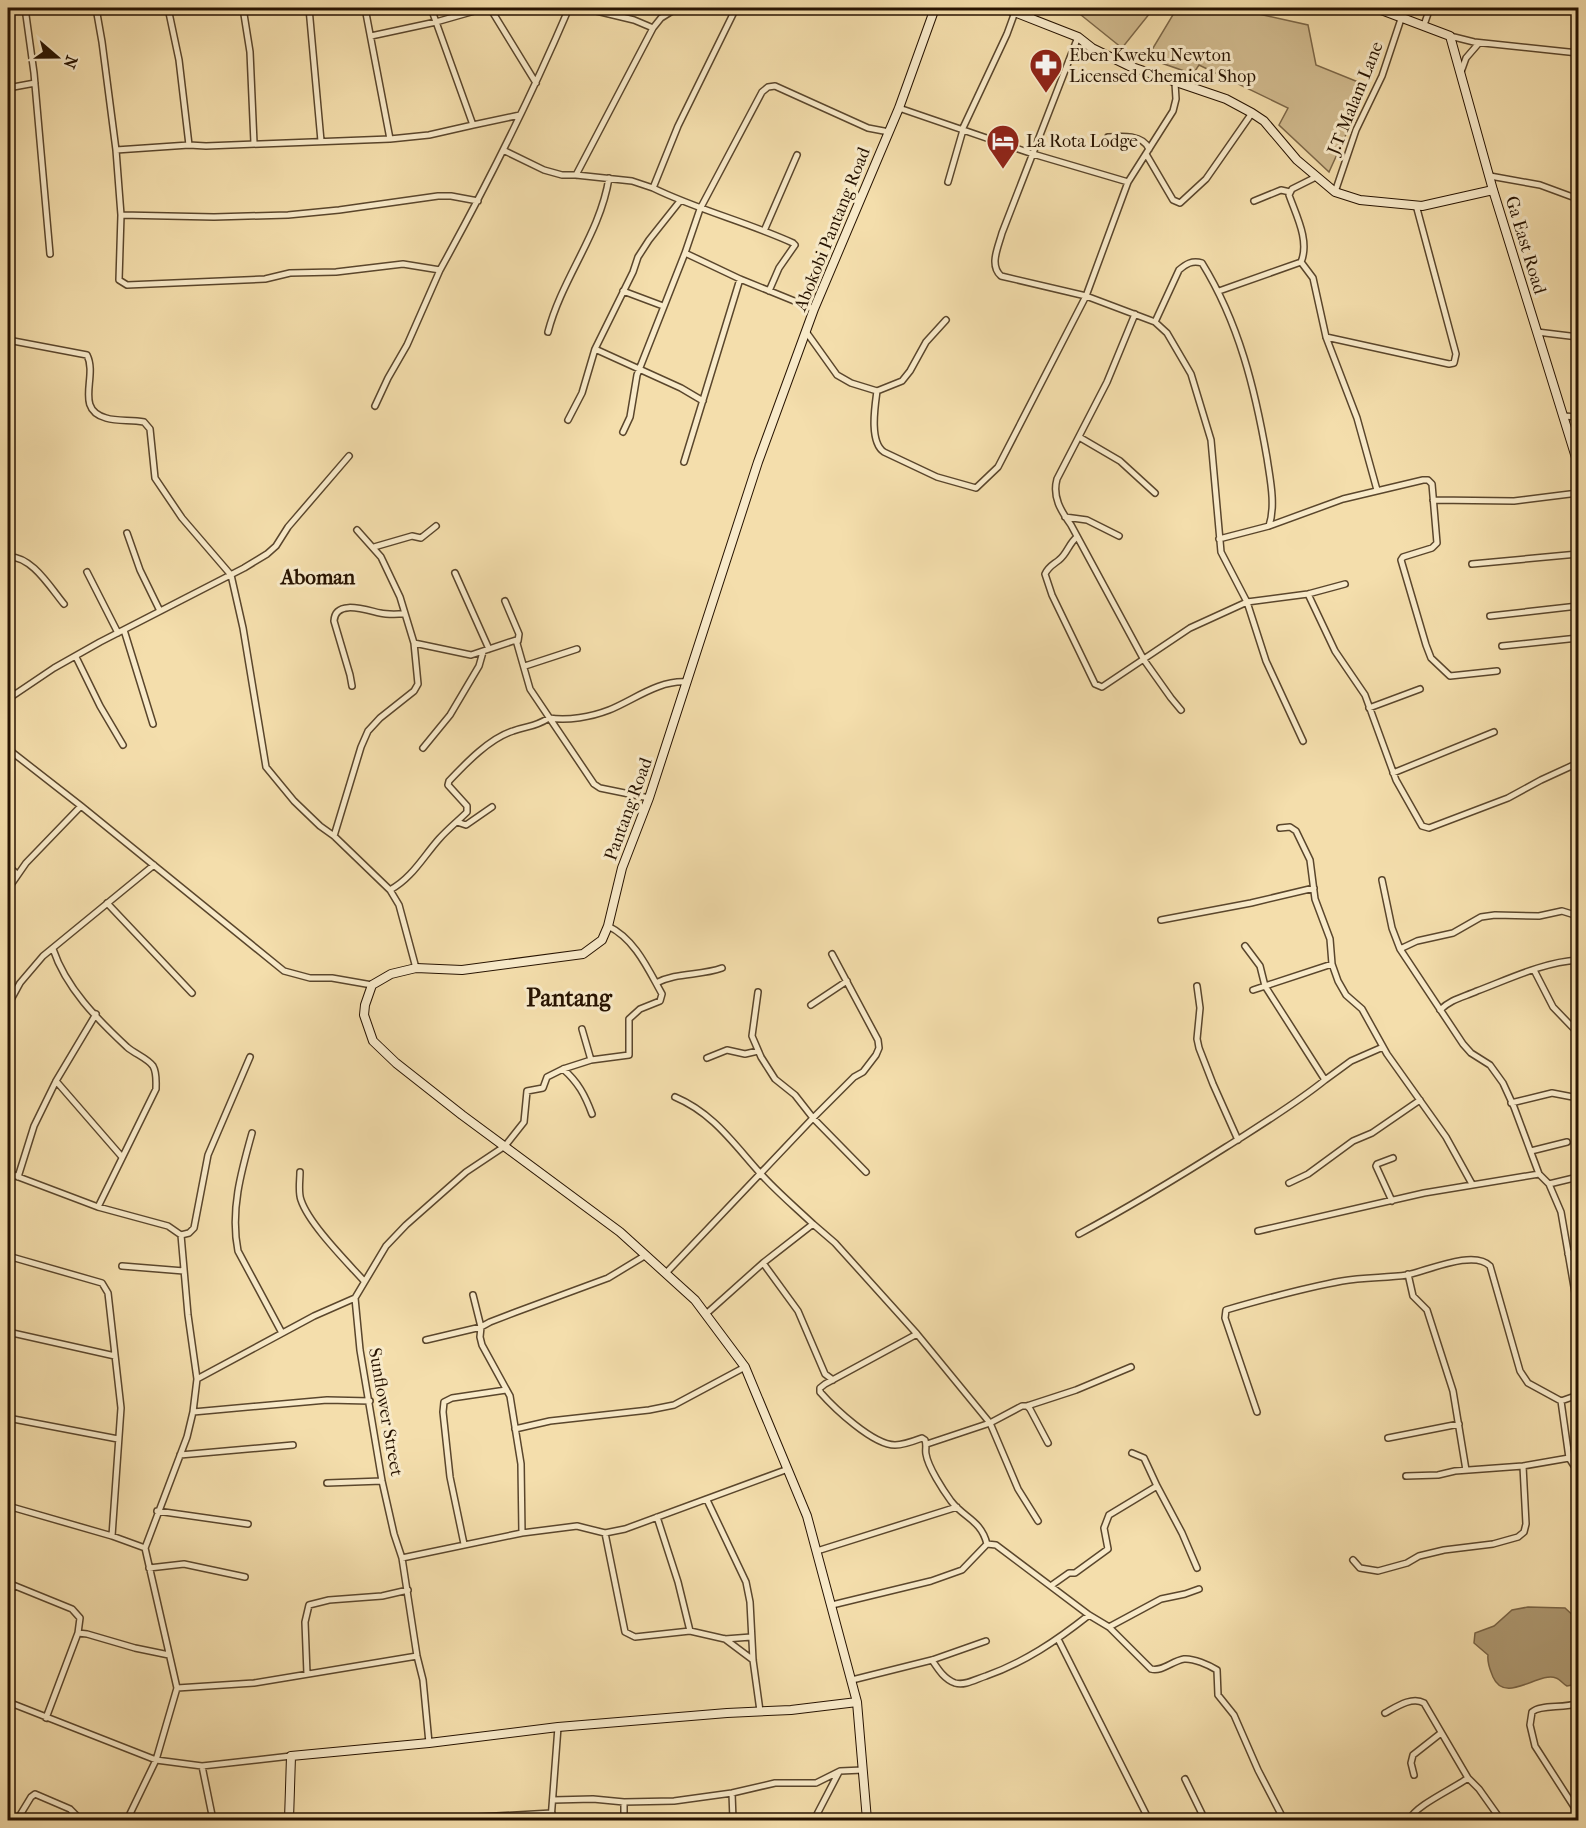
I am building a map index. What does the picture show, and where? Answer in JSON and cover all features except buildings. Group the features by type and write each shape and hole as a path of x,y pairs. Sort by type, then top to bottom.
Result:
{"street":[{"path":"25,8 35,83 50,254"},
{"path":"96,8 116,150 121,215 119,280 127,285 265,279 290,273 336,272 403,264 440,270"},
{"path":"168,8 179,60 189,145"},
{"path":"243,8 250,52 254,143"},
{"path":"309,8 321,141"},
{"path":"365,8 390,139"},
{"path":"431,8 473,125"},
{"path":"371,36 436,22 485,8"},
{"path":"490,8 536,82"},
{"path":"375,406 407,345 440,270 503,150 569,8"},
{"path":"584,8 634,20 652,28"},
{"path":"576,175 652,28 661,18 677,8"},
{"path":"652,188 678,126 736,8"},
{"name":"Abokobi Pantang Road","path":"758,462 814,309 899,108 935,8"},
{"path":"1004,8 1078,37 1092,48 1121,63 1226,99 1252,113 1264,121 1297,160 1335,192 1359,200 1422,206 1493,190"},
{"path":"1031,17 1034,8"},
{"path":"1376,8 1449,35 1479,43 1578,53"},
{"path":"1424,25 1430,8"},
{"path":"948,182 963,130 1015,12"},
{"name":"J.T Malam Lane","path":"1335,192 1356,130 1382,76 1402,16"},
{"name":"Ga East Road","path":"1449,35 1493,190 1578,464"},
{"path":"1078,37 1002,234 994,265 995,270 1001,276 1086,296 1136,314 1155,322 1167,333 1191,374 1211,440 1219,540 1223,557 1247,602 1266,661 1304,741"},
{"path":"1461,74 1466,57 1479,43"},
{"path":"8,88 35,83"},
{"path":"877,391 874,412 876,442 879,448 937,477 975,489 998,467 1086,296 1128,182 1173,111 1176,99 1175,83"},
{"path":"623,432 630,417 636,380 700,208 762,92 768,87 775,86 868,128 889,132"},
{"path":"899,108 1033,154 1128,182"},
{"path":"1108,137 1130,136 1145,142 1173,200 1180,203 1206,179 1252,113"},
{"path":"116,150 189,145 284,144 390,139 429,135 520,115"},
{"path":"503,150 544,170 562,175 632,181 795,245 779,268 769,291"},
{"path":"764,231 796,155"},
{"path":"1490,176 1540,185 1578,199"},
{"path":"1219,291 1301,261 1304,256 1304,244 1289,195 1292,189 1316,177"},
{"path":"548,332 560,297 606,200 609,178"},
{"path":"1254,201 1281,190 1290,192"},
{"path":"121,215 202,217 288,215 438,196 478,201"},
{"path":"568,420 582,393 595,349 638,257 680,201"},
{"path":"1326,338 1449,364 1454,363 1456,354 1416,205"},
{"path":"685,253 740,279 814,309"},
{"path":"1155,322 1179,270 1184,265 1195,261 1202,263 1219,291 1243,352 1258,410 1273,511 1269,526"},
{"path":"1301,261 1313,278 1326,338 1357,418 1377,490"},
{"path":"684,462 740,279"},
{"path":"623,291 663,306"},
{"path":"1136,314 1107,382 1055,486 1055,493 1065,517 1144,660 1182,710"},
{"path":"807,333 837,375 851,383 877,391 902,381 926,342 946,320"},
{"path":"1537,332 1578,337"},
{"path":"8,340 87,355 90,362 88,402 92,411 112,420 136,420 148,425 155,478 182,518 231,575 243,628 266,767 294,801 390,890 399,905 416,968"},
{"path":"595,349 703,401"},
{"path":"1563,416 1578,417"},
{"path":"1079,437 1120,461 1155,493"},
{"path":"8,699 54,668 267,554 349,456"},
{"name":"Pantang Road","path":"372,985 391,974 416,968 462,970 583,954 602,940 608,927 622,868 649,798 758,462"},
{"path":"1219,540 1269,526 1343,499 1428,480 1432,484 1436,546 1401,560 1426,645 1437,665 1450,676 1497,671"},
{"path":"1433,500 1514,501 1578,493"},
{"path":"1065,517 1087,520 1119,536"},
{"path":"374,547 412,536 421,538 436,526"},
{"path":"334,836 368,731 380,718 414,691 418,684 414,643 400,597 387,567 374,547 357,530"},
{"path":"127,533 140,570 160,611"},
{"path":"1077,537 1071,542 1060,560 1048,567 1045,574 1052,595 1095,684 1102,687 1190,628 1247,602 1308,594 1345,584"},
{"path":"1472,564 1578,554"},
{"path":"8,557 18,557 28,563 64,604"},
{"path":"87,572 121,631 153,724"},
{"path":"423,748 450,715 460,695 477,671 486,650 455,573"},
{"path":"1308,594 1335,651 1356,680 1393,773 1418,823 1426,828 1508,798 1578,763"},
{"path":"505,601 519,634 518,641 530,689 594,784 600,788 649,798"},
{"path":"1490,616 1578,606"},
{"path":"352,686 334,621 336,614 342,609 359,608 383,614 405,614"},
{"path":"1502,646 1578,638"},
{"path":"414,643 471,655 511,640 518,641"},
{"path":"525,666 578,649"},
{"path":"76,657 100,706 123,745"},
{"path":"390,890 400,885 411,874 441,836 468,809 448,785 449,781 470,759 502,736 537,726 549,718 559,719 601,713 654,688 669,683 687,682"},
{"path":"1369,708 1420,689"},
{"path":"1393,773 1494,732"},
{"path":"8,749 284,971 297,976 332,978 372,985 364,1015 373,1041 396,1063 620,1232 696,1300 745,1367 807,1516 857,1702 867,1821"},
{"path":"8,889 17,874 81,806"},
{"path":"457,822 465,825 492,807"},
{"path":"1280,828 1290,827 1296,831 1310,860 1315,899 1330,939 1332,964 1338,981 1346,995 1362,1009 1383,1047 1446,1137 1472,1184"},
{"path":"8,1005 29,970 154,865"},
{"path":"8,866 17,874"},
{"path":"1382,880 1392,927 1400,949 1471,1053 1490,1065 1503,1083 1539,1174 1549,1184 1561,1212 1578,1311"},
{"path":"1161,920 1314,888"},
{"path":"107,903 192,993"},
{"path":"1400,949 1417,941 1453,933 1481,916 1539,916 1562,911 1578,916"},
{"path":"197,1379 314,1316 355,1298 386,1246 406,1225 466,1172 505,1146 524,1122 527,1090 543,1088 547,1077 563,1069 591,1060 629,1055 629,1018 640,1009 660,1001 662,994 630,943 617,930 608,927"},
{"path":"1245,946 1260,966 1265,986 1325,1080"},
{"path":"52,949 63,976 129,1049 149,1062 155,1069 157,1077 156,1089 98,1207"},
{"path":"666,1273 813,1118 872,1062 879,1048 878,1040 832,954"},
{"path":"1440,1010 1454,999 1511,977 1558,963 1578,960"},
{"path":"1253,990 1332,964"},
{"path":"656,983 669,977 712,972 722,968"},
{"path":"1534,970 1553,1007 1578,1033"},
{"path":"811,1005 847,981"},
{"path":"1197,986 1200,1008 1197,1039 1199,1048 1238,1140"},
{"path":"758,992 752,1036 758,1051 775,1079 795,1095 813,1118 866,1172"},
{"path":"18,1177 34,1126 56,1081 96,1014"},
{"path":"582,1029 591,1060"},
{"path":"1079,1234 1153,1194 1238,1140 1311,1092 1351,1061 1383,1047"},
{"path":"707,1058 727,1050 745,1054 758,1051"},
{"path":"8,1173 98,1207 168,1226 181,1235 189,1233 194,1228 208,1155 250,1057"},
{"path":"563,1069 575,1079 585,1095 591,1114"},
{"path":"56,1081 122,1157"},
{"path":"1511,1103 1552,1094 1578,1098"},
{"path":"675,1097 704,1112 730,1138 761,1175 835,1243 917,1334 990,1423 1018,1489 1038,1521"},
{"path":"1289,1183 1308,1174 1353,1141 1372,1132 1420,1100"},
{"path":"252,1133 240,1174 235,1206 235,1237 238,1251 282,1333"},
{"path":"1531,1151 1567,1142"},
{"path":"1392,1201 1376,1166 1393,1158"},
{"path":"300,1172 299,1194 303,1204 327,1239 364,1281"},
{"path":"1258,1231 1472,1184 1539,1174"},
{"path":"1549,1184 1578,1177"},
{"path":"706,1314 763,1263 813,1224"},
{"path":"128,1821 156,1760 177,1688 145,1548 157,1511 180,1455 193,1412 197,1379 188,1315 181,1235"},
{"path":"1568,1254 1578,1251"},
{"path":"426,1340 482,1327 608,1278 646,1255"},
{"path":"8,1256 102,1283 108,1293 121,1408 112,1536"},
{"path":"1257,1412 1225,1318 1226,1310 1344,1281 1408,1274 1434,1266 1475,1259 1485,1261 1490,1266 1520,1371 1528,1383 1561,1401 1578,1395"},
{"path":"763,1263 798,1311 825,1374 833,1380"},
{"path":"122,1266 184,1271"},
{"path":"1408,1274 1413,1296 1427,1310 1453,1391 1467,1470"},
{"path":"473,1295 482,1327 480,1337 482,1345 510,1396 522,1479 522,1533"},
{"name":"Sunflower Street","path":"355,1298 360,1350 382,1481 402,1558 417,1656 423,1680 429,1743"},
{"path":"8,1332 116,1356"},
{"path":"917,1334 833,1380 820,1388 820,1392 843,1416 875,1438 895,1445 922,1438 927,1444"},
{"path":"515,1429 550,1421 674,1405 745,1367"},
{"path":"927,1444 990,1423 1022,1406 1076,1390 1131,1367"},
{"path":"464,1544 450,1477 444,1402 452,1398 506,1390"},
{"path":"193,1412 327,1400 370,1401"},
{"path":"1561,1401 1569,1458 1578,1470"},
{"path":"1027,1406 1048,1443"},
{"path":"8,1418 118,1439"},
{"path":"1388,1437 1459,1424"},
{"path":"927,1444 925,1453 940,1485 957,1507 976,1522 984,1533 987,1544"},
{"path":"180,1455 292,1445"},
{"path":"1132,1453 1144,1458 1197,1568"},
{"path":"1406,1476 1523,1466 1569,1458"},
{"path":"1353,1560 1360,1568 1378,1571 1407,1563 1419,1556 1444,1550 1493,1544 1518,1537 1524,1532 1526,1524 1523,1466"},
{"path":"402,1558 522,1533 577,1526 604,1533 626,1529 788,1469"},
{"path":"327,1483 382,1481"},
{"path":"1052,1585 1069,1573 1076,1573 1108,1550 1104,1528 1109,1515 1157,1486"},
{"path":"707,1500 746,1582 750,1602 753,1660 760,1711"},
{"path":"8,1506 112,1536 145,1548"},
{"path":"817,1551 957,1507"},
{"path":"157,1511 248,1524"},
{"path":"657,1517 678,1582 690,1631"},
{"path":"604,1533 626,1632 635,1637 690,1631 724,1639 751,1637"},
{"path":"987,1544 996,1545 1089,1615 1109,1627 1154,1671 1186,1659 1209,1665 1217,1670 1218,1695 1234,1715 1284,1821"},
{"path":"832,1605 931,1581 962,1570 987,1544"},
{"path":"149,1568 184,1564 245,1577"},
{"path":"8,1600 10,1584 72,1609 80,1618 78,1633 46,1718"},
{"path":"1109,1627 1161,1599 1199,1589"},
{"path":"307,1674 304,1622 309,1605 329,1600 373,1597 408,1590"},
{"path":"932,1660 939,1672 948,1679 956,1683 966,1683 1000,1671 1033,1655 1089,1615"},
{"path":"78,1633 169,1655"},
{"path":"724,1639 753,1660"},
{"path":"1058,1639 1149,1821"},
{"path":"852,1680 932,1660 986,1641"},
{"path":"177,1688 254,1683 417,1656"},
{"path":"1385,1713 1412,1700 1420,1701 1467,1778 1479,1790 1501,1821"},
{"path":"8,1702 156,1760 202,1766 429,1743 558,1726 791,1710 857,1702"},
{"path":"1578,1703 1562,1708 1539,1707 1533,1712 1530,1725 1535,1746 1578,1813"},
{"path":"551,1821 558,1726"},
{"path":"1414,1775 1411,1763 1413,1755 1441,1733"},
{"path":"289,1821 291,1756"},
{"path":"202,1766 213,1821"},
{"path":"553,1800 674,1801 775,1784 816,1783 840,1771 863,1770"},
{"path":"814,1821 840,1771"},
{"path":"1409,1821 1412,1815 1434,1798 1467,1778"},
{"path":"1185,1779 1206,1821"},
{"path":"732,1793 733,1821"},
{"path":"17,1821 31,1797 38,1794 70,1809 81,1821"},
{"path":"624,1802 624,1821"},
{"path":"423,1821 552,1813"}],"shaded area":[{"path":"1087,8 1154,8 1122,48 1081,15"},
{"path":"1177,8 1232,8 1308,25 1316,65 1368,86 1329,172 1279,125 1288,108 1199,65 1193,74 1147,58"},
{"path":"1528,1607 1565,1608 1578,1620 1578,1650 1572,1685 1567,1686 1549,1677 1514,1688 1506,1688 1498,1685 1493,1677 1488,1664 1488,1655 1474,1643 1475,1633 1494,1626 1512,1610"}],"place":[{"name":"Eben Kweku Newton Licensed Chemical Shop","path":"1046,94"},
{"name":"La Rota Lodge","path":"1003,170"}],"district":[{"name":"Aboman","path":"318,577"},
{"name":"Pantang","path":"569,998"}]}
